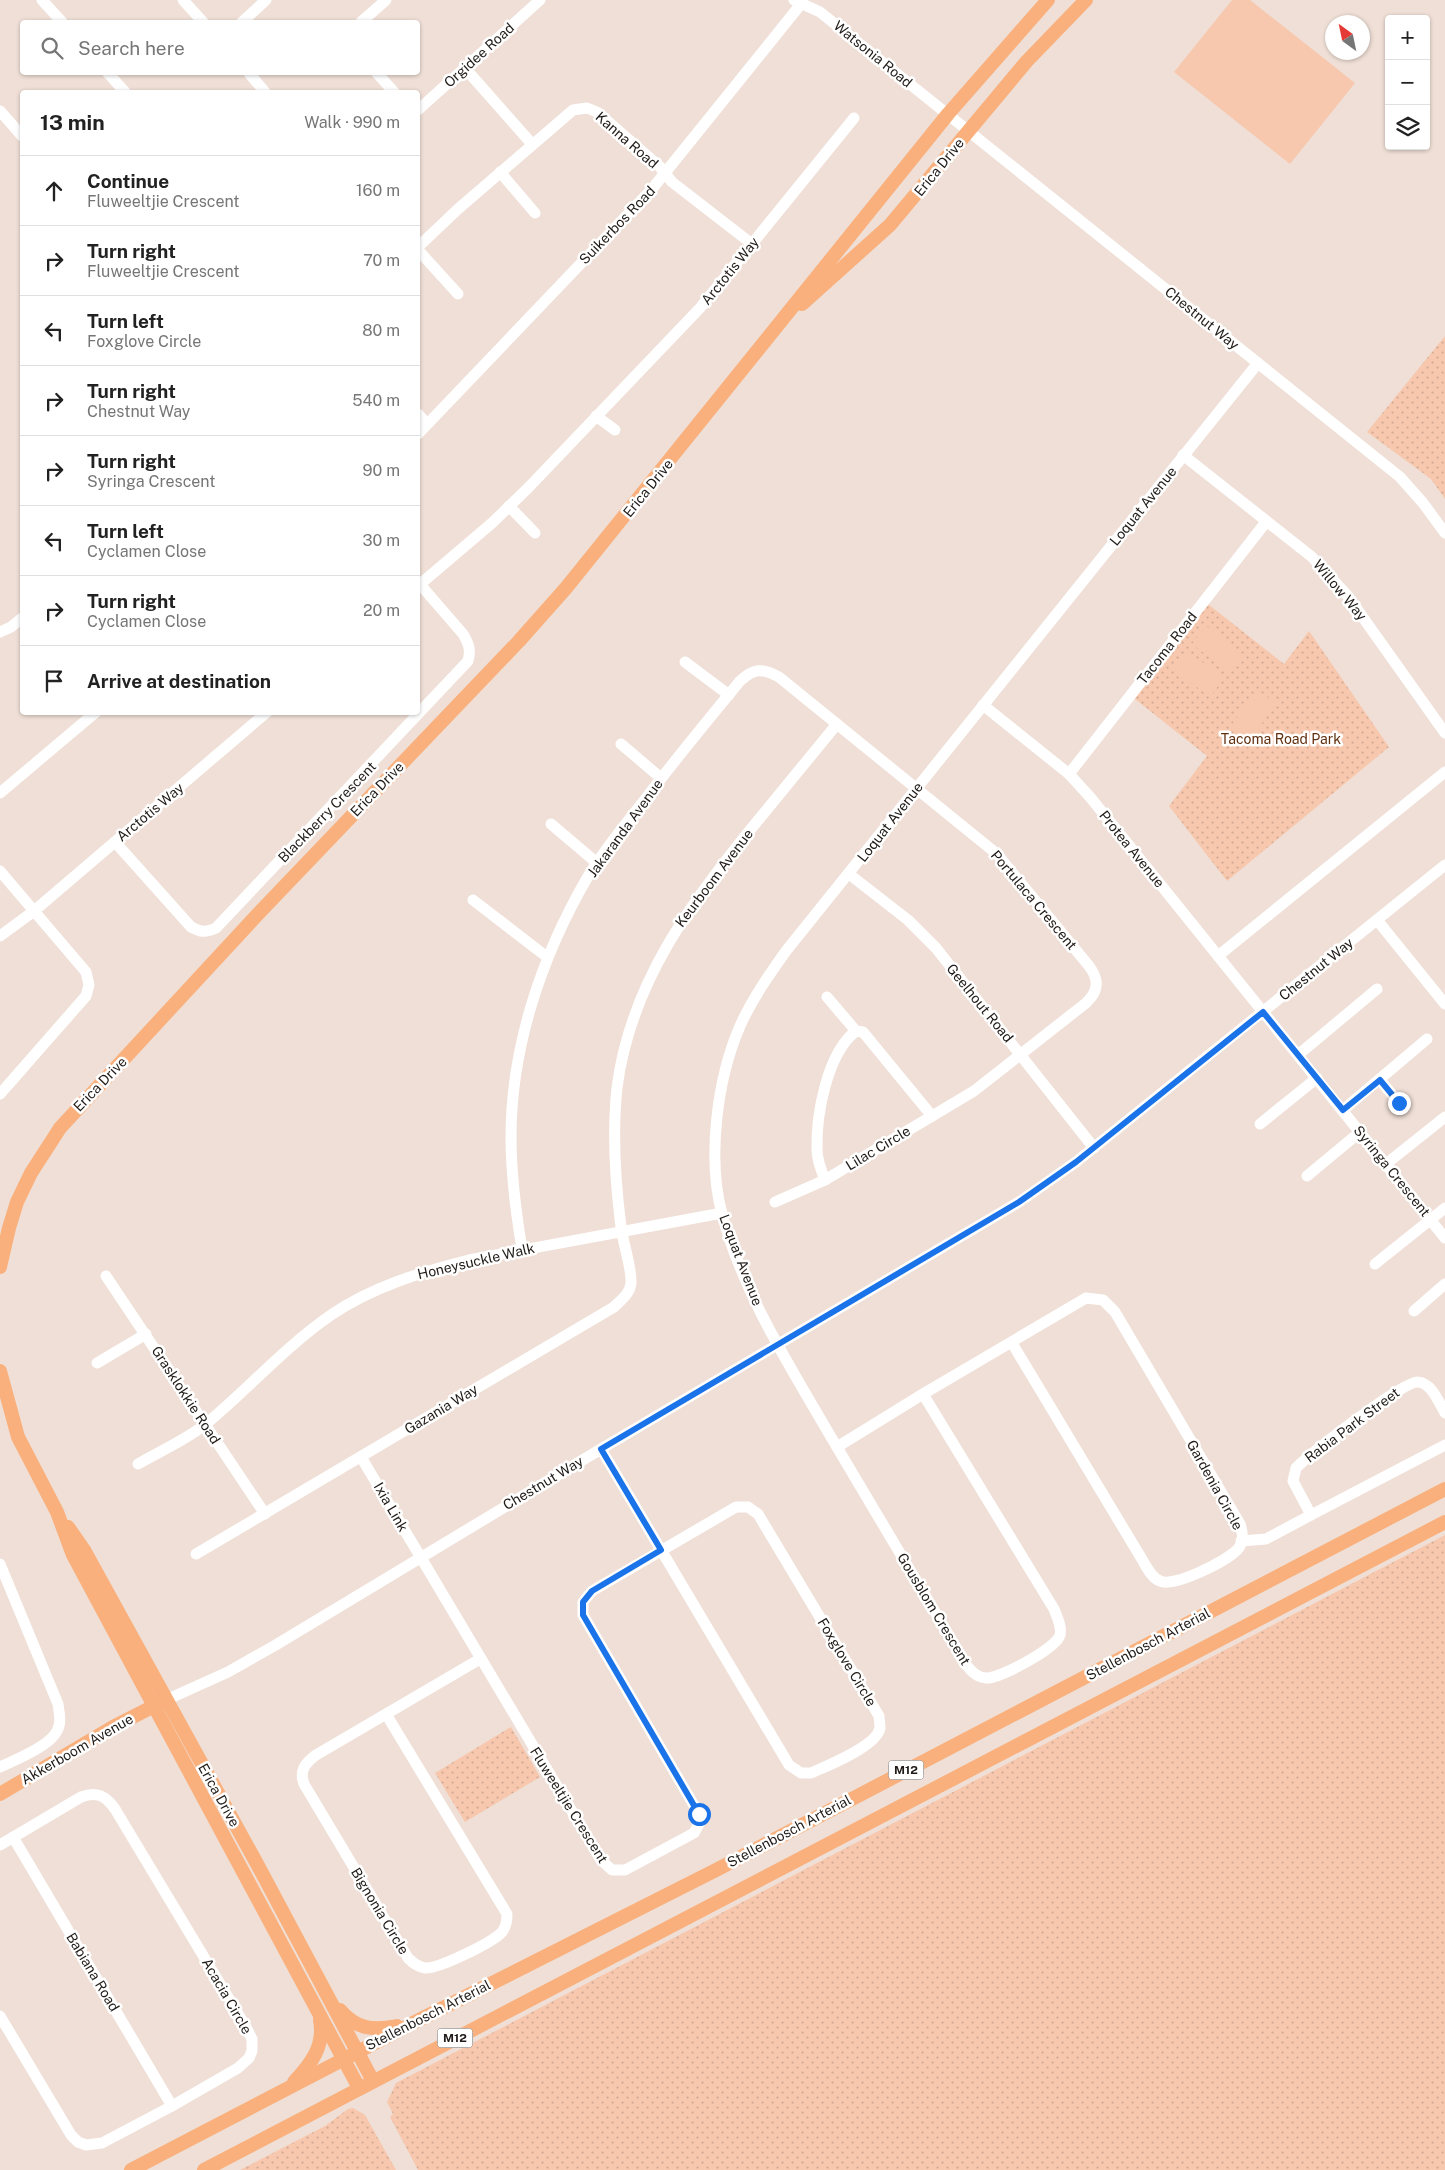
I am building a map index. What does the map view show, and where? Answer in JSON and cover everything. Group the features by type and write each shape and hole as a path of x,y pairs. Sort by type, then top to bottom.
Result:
{"main road":[{"name":"Erica Drive","path":"0,1267 17,1202 31,1173 60,1128 243,929 519,641 601,546 948,114 1048,0"},
{"name":"Erica Drive","path":"781,322 890,225 1027,61 1086,0"},
{"name":"Erica Drive","path":"0,1371 18,1437 57,1512 73,1555 327,1994 373,2081"},
{"name":"Stellenbosch Arterial","path":"131,2170 421,2019 726,1864 1445,1488"},
{"name":"Stellenbosch Arterial","path":"204,2170 1445,1522"},
{"name":"Erica Drive","path":"160,1703 359,2088"},
{"name":"Akkerboom Avenue","path":"0,1794 73,1750 160,1703"},
{"path":"327,1994 348,2018 366,2028 381,2029 421,2019"},
{"path":"287,2089 304,2070 320,2044 322,2034 316,2007"}],"street":[{"path":"42,0 60,20"},
{"path":"183,0 201,20"},
{"path":"244,20 266,0"},
{"path":"363,20 386,0"},
{"name":"Orgidee Road","path":"420,108 540,0"},
{"name":"Watsonia Road","path":"798,2 820,12 948,114"},
{"name":"Suikerbos Road","path":"420,432 666,174 798,2"},
{"path":"464,67 532,144"},
{"path":"110,75 122,90"},
{"path":"251,75 263,90"},
{"path":"379,75 392,90"},
{"name":"Kanna Road","path":"420,247 532,144 573,110 587,108 597,112 666,174 672,182 752,244"},
{"path":"0,111 20,134"},
{"name":"Chestnut Way","path":"948,114 1400,477 1423,503 1445,533"},
{"name":"Arctotis Way","path":"420,582 509,506 700,308 854,118"},
{"path":"500,172 535,212"},
{"name":"Kanna Road","path":"420,251 458,294"},
{"name":"Loquat Avenue","path":"778,1346 743,1274 722,1213 715,1152 717,1111 722,1084 740,1027 753,999 786,951 850,874 916,788 1258,363"},
{"path":"420,416 427,424"},
{"path":"596,416 615,430"},
{"name":"Willow Way","path":"1183,455 1312,557 1347,595 1445,733"},
{"path":"509,506 535,533"},
{"name":"Tacoma Road","path":"1069,774 1266,522"},
{"name":"Blackberry Crescent","path":"420,586 469,644 470,652 468,661 420,712"},
{"path":"0,632 11,627 20,620"},
{"path":"685,662 729,695"},
{"name":"Jakaranda Avenue","path":"522,1249 514,1177 512,1127 517,1073 528,1017 547,957 557,935 597,863 661,778 729,695 745,676 758,670"},
{"name":"Portulaca Crescent","path":"758,670 767,671 779,677 997,854 1089,966 1096,977 1097,986 1092,998 1021,1055"},
{"name":"Protea Avenue","path":"983,705 1069,774 1090,797 1263,1012"},
{"path":"0,793 92,715"},
{"name":"Arctotis Way","path":"0,936 34,911 263,715"},
{"name":"Blackberry Crescent","path":"115,842 191,927 202,932 208,932 216,928 417,715"},
{"name":"Keurboom Avenue","path":"622,1230 614,1160 614,1120 623,1055 645,988 681,920 714,874 837,724"},
{"path":"621,744 661,778"},
{"path":"1218,956 1445,772"},
{"path":"551,824 597,863"},
{"name":"Chestnut Way","path":"160,1703 243,1663 1019,1202 1094,1148 1445,866"},
{"path":"0,871 86,972 89,985 86,996 0,1094"},
{"name":"Geelhout Road","path":"850,874 923,934 1094,1148"},
{"path":"473,900 547,957"},
{"path":"1377,920 1445,1004"},
{"path":"1298,1055 1377,988"},
{"path":"827,996 856,1031 863,1032 932,1116"},
{"name":"Syringa Crescent","path":"1263,1012 1445,1238"},
{"path":"825,1180 817,1151 820,1107 832,1070 842,1048 847,1038 856,1031"},
{"path":"1343,1110 1427,1039"},
{"name":"Lilac Circle","path":"775,1202 825,1180 974,1091 1021,1055"},
{"path":"1260,1124 1317,1078"},
{"path":"1380,1080 1399,1103"},
{"path":"1386,1164 1445,1117"},
{"path":"1307,1176 1360,1132"},
{"path":"1375,1264 1445,1208"},
{"name":"Honeysuckle Walk","path":"138,1464 206,1424 305,1335 332,1315 362,1297 396,1282 435,1268 522,1249 722,1213"},
{"name":"Gazania Way","path":"196,1554 614,1307 627,1296 631,1283 622,1230"},
{"name":"Grasklokkie Road","path":"106,1276 265,1514"},
{"path":"1414,1311 1445,1284"},
{"name":"Gardenia Circle","path":"837,1447 923,1394 1086,1298 1103,1300 1108,1303 1236,1517 1242,1531 1241,1541 1234,1552 1178,1582 1161,1582 1155,1578 1012,1342"},
{"path":"98,1363 146,1334"},
{"name":"Gousblom Crescent","path":"778,1346 972,1672 986,1678 994,1677 1049,1649 1057,1642 1060,1626 1054,1609 923,1394"},
{"name":"Rabia Park Street","path":"1311,1515 1294,1484 1294,1472 1303,1462 1363,1415 1411,1382 1418,1382 1430,1388 1445,1413"},
{"path":"1241,1541 1266,1539 1445,1445"},
{"name":"Foxglove Circle","path":"601,1449 661,1550 789,1765 802,1773 811,1773 866,1745 875,1737 880,1728 879,1716 758,1514 748,1507 736,1507 661,1550"},
{"name":"Ixia Link","path":"361,1457 420,1557"},
{"name":"Fluweeltjie Crescent","path":"420,1557 596,1852 612,1870 625,1870 686,1839 694,1833 700,1824 699,1814 583,1615 583,1602 592,1591 661,1550"},
{"path":"0,1564 58,1704 60,1723 57,1733 51,1739 0,1767"},
{"name":"Bignonia Circle","path":"386,1714 507,1914 505,1928 494,1939 467,1953 431,1967 419,1966 408,1958 302,1778 304,1766 309,1760 386,1714 480,1659"},
{"name":"Acacia Circle","path":"0,1845 81,1797 94,1794 106,1797 116,1809 246,2026 253,2046 249,2058 244,2064 172,2106 102,2143 94,2145 78,2142 71,2134 0,2017"},
{"name":"Babiana Road","path":"13,1837 172,2106"}],"green space":[{"path":"1232,0 1250,0 1355,83 1290,164 1174,72"},
{"path":"1445,336 1445,499 1431,479 1367,432"},
{"name":"Tacoma Road Park","path":"1204,601 1284,664 1309,631 1389,747 1227,881 1169,806 1207,756 1130,695"},
{"path":"1206,626 1243,654 1229,672 1192,644"},
{"path":"1187,651 1224,678 1210,697 1173,669"},
{"path":"1258,690 1276,704 1249,741 1230,727"},
{"path":"1445,1535 1445,2170 418,2170 390,2117 393,2114 387,2102 396,2083"},
{"path":"511,1727 540,1777 465,1822 435,1773"},
{"path":"353,2108 365,2115 396,2170 240,2170 325,2126 348,2109"}],"route":[{"path":"699,1814 583,1615 583,1602 592,1591 661,1550 601,1449 1019,1202 1076,1162 1263,1012 1343,1110 1380,1080 1399,1103"}]}
